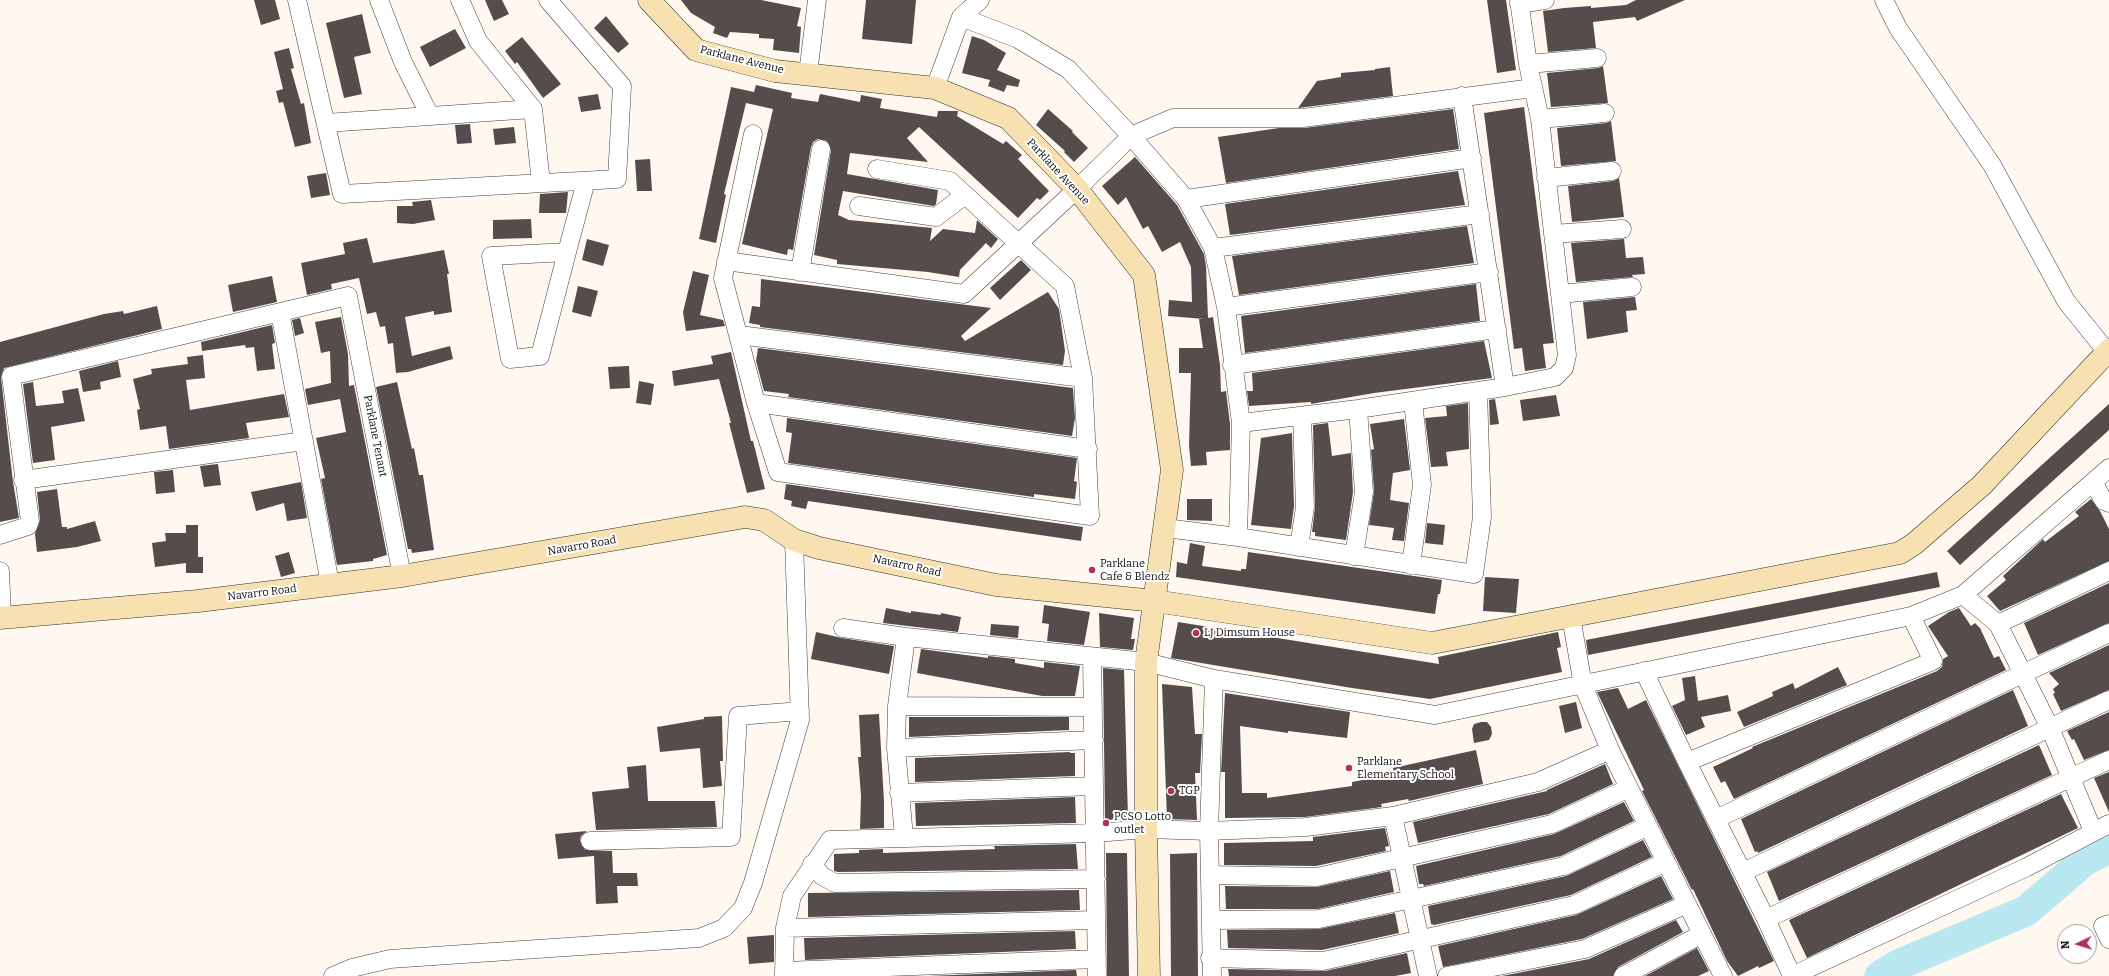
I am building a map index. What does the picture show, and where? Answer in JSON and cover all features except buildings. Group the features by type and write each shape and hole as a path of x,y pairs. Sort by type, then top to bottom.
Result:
{"street":[{"path":"297,0 342,194 617,179 622,86 548,0"},
{"path":"379,0 403,62 430,116"},
{"path":"460,0 478,41 533,109 541,183"},
{"name":"Parklane Avenue","path":"649,0 696,50 775,71 935,88 1008,118 1077,189 1144,275 1172,470 1146,662 1146,829 1149,976"},
{"path":"808,74 817,0"},
{"path":"935,88 961,17 980,0"},
{"path":"1241,424 1358,409 1506,387 1555,377 1564,368 1568,355 1540,119 1528,64 1519,2 1545,0"},
{"path":"1884,0 1898,28 1992,164 2066,301 2108,351"},
{"path":"961,17 1018,39 1068,69 1131,136 1186,199 1213,248 1226,307 1232,365 1241,424 1238,537"},
{"path":"1528,64 1597,58"},
{"path":"726,261 964,294 1077,189 1131,136 1172,118 1303,118 1462,96 1533,88"},
{"path":"1462,96 1506,387"},
{"path":"326,123 533,109"},
{"path":"1540,119 1605,113"},
{"path":"753,134 723,278 756,403 778,472 1090,516 1088,450 1083,378 1065,286 950,181 876,169"},
{"path":"800,272 820,149"},
{"path":"1186,199 1472,158"},
{"path":"1546,178 1612,171"},
{"path":"567,252 491,256 510,359 540,356 586,181"},
{"path":"859,206 936,217 965,195"},
{"path":"1213,248 1480,214"},
{"path":"1553,234 1622,229"},
{"path":"1226,307 1489,272"},
{"path":"1560,294 1632,287"},
{"name":"Parklane Tenant","path":"280,312 348,296 402,576"},
{"path":"0,535 29,525 11,376 280,312 330,584"},
{"path":"1232,365 1497,329"},
{"path":"739,335 1083,378"},
{"name":"Navarro Road","path":"1,618 198,601 402,576 745,517 764,520 794,540 819,548 996,585 1155,601 1432,643 1900,553 1907,549 1982,485 2108,351"},
{"path":"1165,528 1238,537 1474,574 1482,517 1478,391"},
{"path":"1411,565 1422,485 1413,401"},
{"path":"756,403 1088,450"},
{"path":"1354,556 1364,492 1358,409"},
{"path":"1299,547 1306,507 1302,416"},
{"path":"23,480 304,441"},
{"path":"843,628 906,637 1146,662 1214,679 1435,715 1911,616 1963,595 2109,468"},
{"path":"2093,482 2104,501 2109,503"},
{"path":"333,976 352,968 390,959 699,938 724,928 742,908 753,882 800,720 794,540"},
{"path":"0,571 1,618"},
{"path":"1998,624 2109,571"},
{"path":"1644,671 1687,762 1766,919 1792,976 2027,867 2101,827 2072,778 2050,728 1998,624 1963,595"},
{"path":"1687,762 1933,661 1911,616"},
{"path":"1571,617 1583,685 1610,750 1688,904 1722,975"},
{"path":"1716,819 2109,633"},
{"path":"904,837 896,748 897,706 906,637"},
{"path":"1092,657 1094,740 1094,786 1095,832 1096,879 1097,968 784,974 785,928 792,896 812,864 830,840 1095,832 1146,829 1209,831 1306,827 1393,816 1538,782 1610,750"},
{"path":"1212,976 1210,958 1212,920 1209,831 1214,679"},
{"path":"1743,872 2109,700"},
{"path":"897,706 1093,707"},
{"path":"590,841 731,837 738,716 800,711"},
{"path":"896,748 1094,740"},
{"path":"1766,919 2109,760"},
{"path":"899,793 1094,786"},
{"path":"1211,875 1318,877 1403,859 1552,824 1629,788"},
{"path":"1393,816 1428,976"},
{"path":"1212,920 1319,919 1564,866 1648,826"},
{"path":"1210,958 1323,961 1574,905 1666,862"},
{"path":"812,864 822,876 835,884 1096,879"},
{"path":"1447,976 1585,949 1688,904"},
{"path":"785,928 1096,920"},
{"path":"1623,976 1702,934"}],"waterway":[{"path":"1880,976 1900,964 2026,911 2084,861 2109,848"}],"place":[{"name":"Parklane Cafe & Blendz","path":"1092,570"},
{"name":"LJ Dimsum House","path":"1196,633"},
{"name":"Parklane Elementary School","path":"1349,768"},
{"name":"TGP","path":"1171,791"},
{"name":"PCSO Lotto outlet","path":"1106,823"}]}
